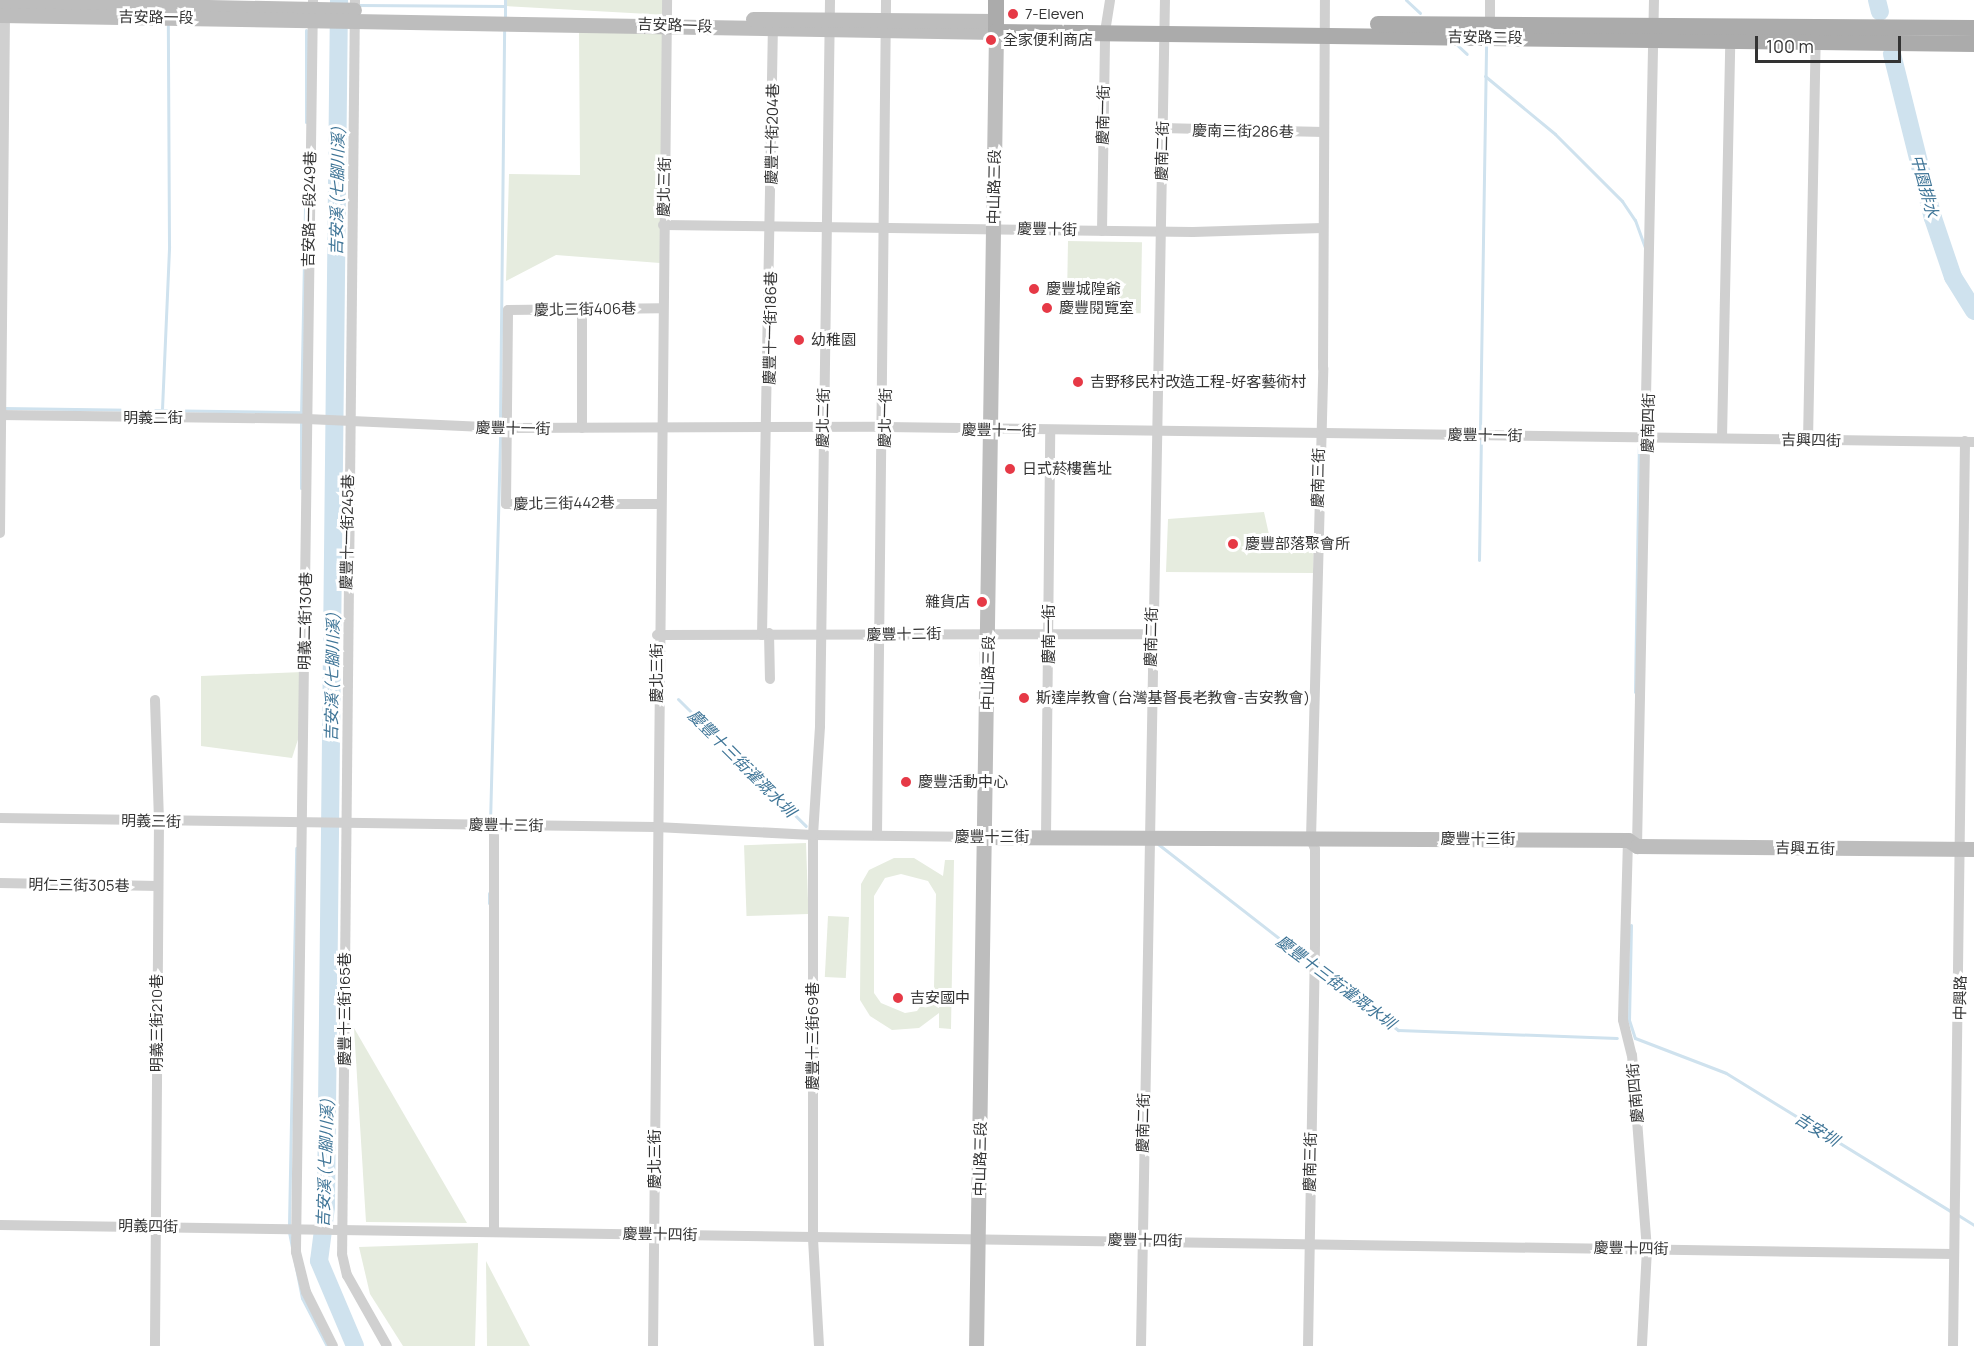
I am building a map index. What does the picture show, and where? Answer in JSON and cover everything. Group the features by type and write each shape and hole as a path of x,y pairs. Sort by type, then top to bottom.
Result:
{"main road":[{"name":"中山路三段","path":"996,0 996,26"},
{"name":"吉安路二段","path":"996,26 1653,33 1974,28"},
{"name":"吉安路二段","path":"1653,33 1730,41 1974,44"}],"street":[{"name":"慶北二街","path":"813,835 819,634 830,0"},
{"name":"慶北一街","path":"878,835 877,634 885,427 886,0"},
{"name":"慶南一街","path":"1101,231 1107,26 1110,0"},
{"name":"慶南二街","path":"1141,1346 1150,634 1157,431 1165,0"},
{"name":"慶南三街","path":"1308,1346 1315,856 1311,838 1323,228 1325,0"},
{"path":"1490,0 1490,31"},
{"name":"慶南四街","path":"1642,1346 1647,1249 1632,1055 1623,1020 1633,843 1648,439 1653,0"},
{"name":"吉安路一段","path":"3,7 355,12 666,13 773,30 829,25 996,26"},
{"path":"0,533 3,7"},
{"name":"吉安路一段249巷","path":"307,419 312,10"},
{"name":"慶豐十一街245巷","path":"346,823 355,12"},
{"name":"慶北三街","path":"653,1346 657,635 661,504 666,13"},
{"name":"中山路三段","path":"976,1346 980,1240 996,26"},
{"name":"慶豐十街204巷","path":"771,227 773,30"},
{"path":"1722,438 1730,41"},
{"path":"1808,441 1816,42"},
{"name":"慶南三街286巷","path":"1162,128 1324,132"},
{"name":"慶豐十街","path":"663,225 886,226 1101,231 1161,228 1323,228"},
{"name":"慶豐十一街186巷","path":"770,679 765,634 765,517 771,227"},
{"path":"582,308 582,428"},
{"name":"慶北三街406巷","path":"507,428 508,310 662,308"},
{"name":"明義二街","path":"1,415 307,419 350,422"},
{"name":"明義二街130巷","path":"307,419 301,1229 306,1292 330,1344"},
{"name":"慶豐十一街","path":"350,422 507,428 660,427 823,430 885,427 1319,436 1648,439"},
{"name":"慶北三街442巷","path":"507,428 506,504 661,504"},
{"name":"慶南一街","path":"1046,837 1050,431"},
{"name":"吉興四街","path":"1648,439 1970,442"},
{"name":"中興路","path":"1954,1254 1968,850 1970,442"},
{"name":"慶豐十二街","path":"657,635 1150,634"},
{"name":"明義三街210巷","path":"155,700 159,821 155,1346"},
{"name":"明義三街","path":"0,818 346,823"},
{"name":"慶豐十三街","path":"346,823 656,827 813,835 984,837 1149,835 1633,843"},
{"name":"慶豐十三街165巷","path":"346,823 340,1232 347,1275 387,1346"},
{"path":"494,825 494,1232"},
{"name":"慶豐十三街69巷","path":"813,835 813,1237 819,1346"},
{"name":"吉興五街","path":"1633,843 1968,850"},
{"name":"明仁三街305巷","path":"0,883 158,886"},
{"name":"明義四街","path":"0,1225 301,1229 340,1232"},
{"name":"慶豐十四街","path":"340,1232 494,1232 980,1240 1141,1239 1954,1254"},
{"path":"1953,1346 1954,1254"}],"shaded area":[{"path":"505,0 667,0 667,15 505,6"},
{"path":"665,25 660,263 556,255 506,281 509,174 580,175 579,28"},
{"path":"1068,241 1142,242 1141,313 1067,312"},
{"path":"1264,512 1270,539 1314,539 1313,573 1166,572 1168,519"},
{"path":"302,672 303,724 292,758 201,746 201,676"},
{"path":"806,843 808,914 747,916 744,845"},
{"path":"894,858 914,858 943,876 945,860 954,860 951,1029 939,1028 939,1013 919,1028 892,1030 870,1016 860,1000 861,884 869,870","holes":["901,874 928,881 936,894 934,987 917,1011 905,1013 881,1003 874,993 874,896 885,878"]},
{"path":"828,916 849,917 846,978 825,977"},
{"path":"354,1028 467,1223 366,1222"},
{"path":"478,1243 475,1346 403,1346 370,1294 359,1247"},
{"path":"486,1261 530,1346 487,1346"}],"waterway":[{"name":"吉安溪 (七腳川溪)","path":"339,0 326,1207 319,1261 355,1346"},
{"path":"505,0 505,19"},
{"path":"1406,0 1420,13"},
{"name":"中園排水","path":"1877,0 1880,12"},
{"path":"359,5 505,6"},
{"path":"162,409 169,246 168,25"},
{"path":"500,424 504,29"},
{"path":"306,30 306,122"},
{"path":"1480,432 1486,42"},
{"path":"1455,43 1467,54"},
{"name":"中園排水","path":"1892,54 1933,218 1953,277 1974,311"},
{"path":"1485,76 1555,134 1622,201 1635,220 1645,248"},
{"path":"301,416 306,155"},
{"path":"3,408 301,412"},
{"path":"301,422 301,488"},
{"path":"490,823 500,431"},
{"path":"1479,560 1481,438"},
{"path":"1635,692 1639,443"},
{"name":"慶豐十三街灌溉水圳","path":"678,699 806,826"},
{"name":"慶豐十三街灌溉水圳","path":"1158,844 1311,963"},
{"path":"289,1225 296,848"},
{"path":"489,893 489,903"},
{"name":"吉安圳","path":"1631,925 1629,1020 1635,1038 1726,1073 1952,1212"},
{"name":"慶豐十三街灌溉水圳","path":"1317,967 1398,1030 1617,1038"},
{"name":"吉安圳","path":"1958,1215 1974,1225"},
{"path":"289,1232 302,1298 327,1346"}],"place":[{"name":"7-Eleven","path":"1013,14"},
{"name":"全家便利商店","path":"991,40"},
{"name":"慶豐城隍爺","path":"1034,289"},
{"name":"慶豐閱覽室","path":"1047,308"},
{"name":"幼稚園","path":"799,340"},
{"name":"吉野移民村改造工程-好客藝術村","path":"1078,382"},
{"name":"日式菸樓舊址","path":"1010,469"},
{"name":"慶豐部落聚會所","path":"1233,544"},
{"name":"雜貨店","path":"982,602"},
{"name":"斯達岸教會(台灣基督長老教會-吉安教會)","path":"1024,698"},
{"name":"慶豐活動中心","path":"906,782"},
{"name":"吉安國中","path":"898,998"}]}
